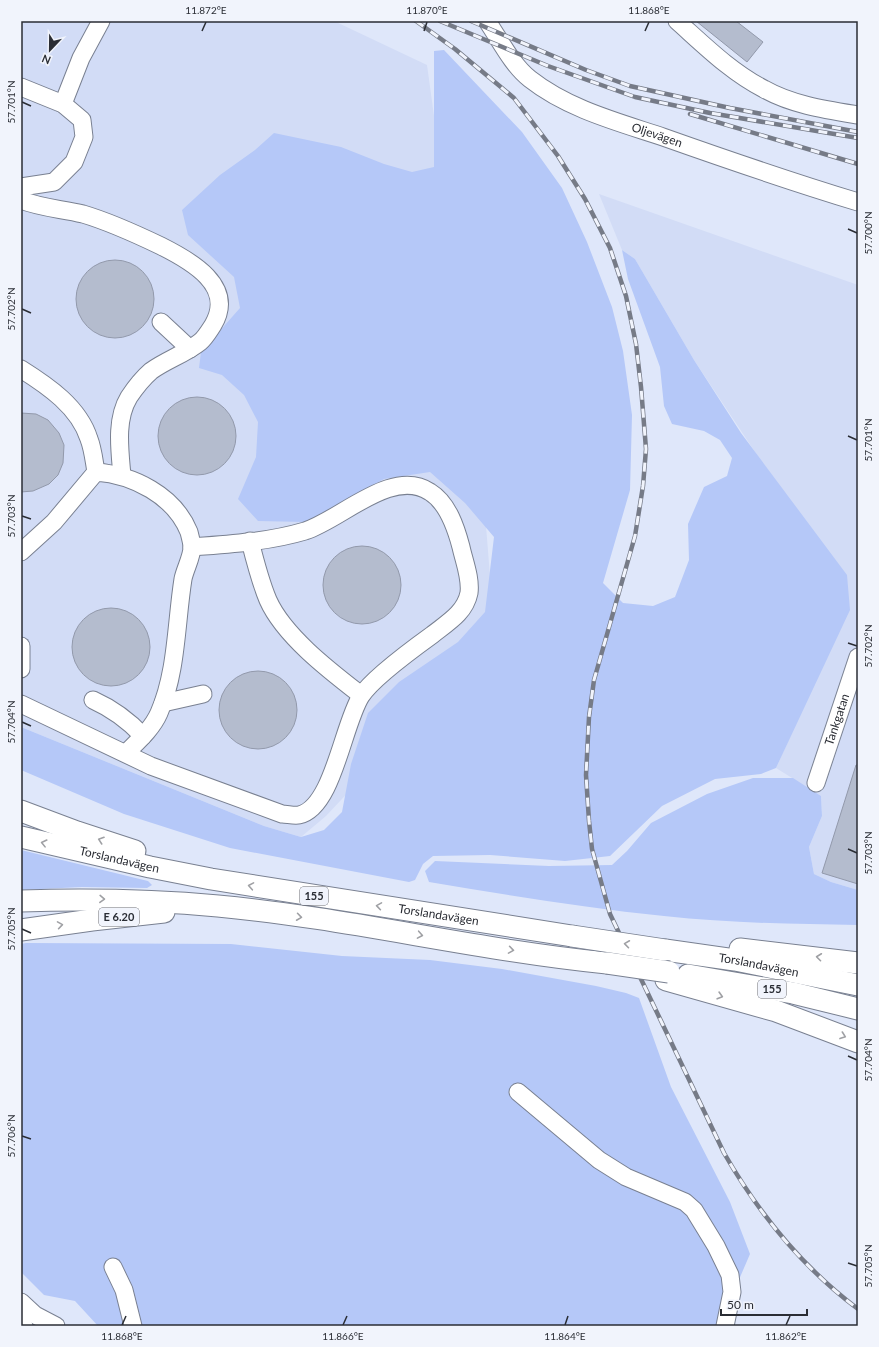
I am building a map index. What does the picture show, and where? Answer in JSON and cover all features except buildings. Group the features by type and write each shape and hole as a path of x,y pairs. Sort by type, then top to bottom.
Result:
{"main road":[{"name":"155","path":"21,811 110,844 167,860 211,879"},
{"name":"Torslandavägen","path":"21,837 150,867 211,879 735,960 858,985"},
{"name":"Torslandavägen","path":"21,901 91,899 218,906 354,924 568,959 607,963 667,976 793,993 858,1009"},
{"name":"E 6.20","path":"21,930 92,920 218,906"},
{"path":"665,950 745,948 858,963"},
{"path":"667,976 776,1011 858,1042"}],"street":[{"path":"63,104 81,58 101,21"},
{"name":"Oljevägen","path":"487,21 513,60 525,73 549,92 592,113 787,180 858,202"},
{"path":"677,21 738,74 765,90 795,101 858,115"},
{"path":"21,87 63,104 82,120 84,137 74,162 54,182 21,187"},
{"path":"21,200 83,214 117,226 162,247 187,260 204,273 214,284 220,296 219,309 216,319 202,341 151,371 129,398 122,411 120,428 122,476"},
{"path":"161,322 190,349"},
{"path":"21,369 47,386 65,402 79,419 89,437 96,472"},
{"path":"96,472 122,476 146,485 176,512 188,532 192,548 184,576 171,672 163,703 159,714 143,736 126,753"},
{"path":"21,552 54,522 96,472"},
{"path":"21,704 177,776 282,814 298,816 308,811 318,801 328,787 353,713 361,695 382,674 452,620 462,609 469,593 468,576 458,535 446,508 432,493 418,485 402,485 379,493 307,530 280,537 192,548"},
{"path":"250,541 258,572 269,601 283,624 302,644 361,695"},
{"path":"21,646 21,669"},
{"name":"Tankgatan","path":"816,783 858,657"},
{"path":"163,703 203,694"},
{"path":"93,700 111,708 127,719 143,736"},
{"path":"518,1092 599,1160 626,1177 686,1202 694,1210 724,1260 730,1275 732,1292 725,1326"},
{"path":"113,1268 124,1290 133,1326"},
{"path":"21,1302 35,1315 56,1326"},
{"path":"21,1320 24,1326"}],"shaded area":[{"path":"21,21 334,21 427,65 480,450 493,614 372,767 326,816 301,837 264,826 21,727"},
{"path":"444,50 522,132 562,188 587,242 612,307 623,351 632,415 630,490 603,583 623,603 653,606 675,597 689,560 688,524 704,487 727,476 732,458 720,440 704,431 672,424 664,406 660,367 628,279 622,250 635,259 694,360 741,433 847,575 850,610 776,768 761,774 715,779 662,806 610,856 565,861 490,855 433,856 423,864 415,880 409,882 230,848 124,814 21,770 21,727 264,826 301,837 324,830 342,812 351,764 368,713 399,682 458,642 485,612 494,537 465,503 430,472 384,479 306,522 258,521 238,499 256,457 258,422 244,395 222,375 199,368 201,352 240,308 234,277 188,235 182,210 220,175 255,150 274,133 341,147 384,164 412,172 434,167 434,51"},
{"path":"599,194 858,285 858,890 831,882 814,874 809,847 822,816 821,796 776,768 814,684 763,464 694,360 635,259 622,250"},
{"path":"753,778 793,778 821,796 822,816 809,847 814,874 831,882 858,890 858,925 736,922 605,909 429,882 425,871 435,861 549,866 612,865 627,851 651,823 707,794"},
{"path":"21,850 148,881 152,885 147,888 82,887 21,890"},
{"path":"21,944 231,944 342,956 430,960 502,969 596,986 626,993 639,998 671,1087 730,1202 750,1254 719,1326 98,1326 75,1301 44,1295 21,1272"}],"railway":[{"path":"416,21 455,49 514,98 558,156 585,199 610,248 626,296 636,344 646,449 643,486 635,536 594,680 589,717 586,775 592,849 610,914 724,1153 752,1197 783,1238 818,1275 858,1309"},
{"path":"440,21 548,66 635,97 710,113 858,138"},
{"path":"471,21 586,70 630,86 730,108 858,132"},
{"path":"690,114 858,164"}]}
